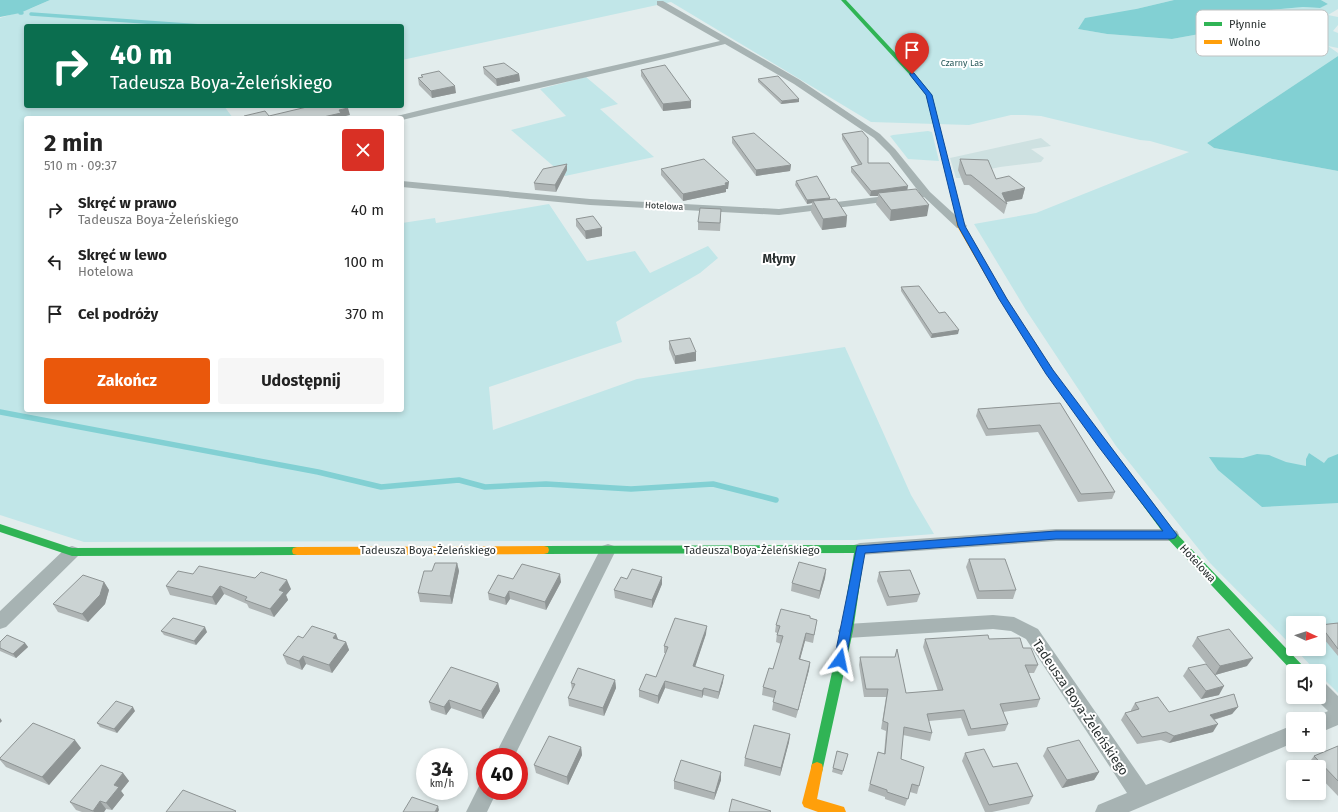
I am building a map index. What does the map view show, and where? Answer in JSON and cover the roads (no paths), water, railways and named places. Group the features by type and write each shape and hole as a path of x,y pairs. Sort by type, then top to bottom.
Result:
{"street":[{"name":"Hotelowa","path":"843,0 912,74 929,95 961,226 1003,299 1049,372 1171,535 1293,664"},
{"name":"Hotelowa","path":"660,3 797,82 877,136 892,151 926,194 961,226"},
{"path":"404,117 506,92 636,64 728,41"},
{"name":"Hotelowa","path":"404,184 590,202 779,212 926,194"},
{"name":"Tadeusza Boya-Żeleńskiego","path":"0,528 72,552 860,549 1056,535 1171,535"},
{"path":"839,812 808,808 847,631 860,549"},
{"path":"509,748 608,550"},
{"path":"0,622 72,552"},
{"name":"Tadeusza Boya-Żeleńskiego","path":"847,631 993,622 1014,624 1032,634 1142,797"},
{"path":"1326,697 1338,709"},
{"path":"1326,721 1338,716"},
{"path":"1105,812 1286,737"},
{"path":"476,812 482,800"}],"water":[{"path":"0,0 50,0 20,13 0,17"},
{"path":"1174,0 1321,0 1328,4 1320,8 1303,7 1269,10 1196,10 1196,35 1172,39 1107,34 1078,29 1085,18 1136,9"},
{"path":"1338,56 1338,171 1214,148 1207,143"},
{"path":"1309,453 1324,463 1328,458 1338,454 1338,503 1262,507 1218,470 1209,457 1243,458 1257,454 1269,455 1286,462 1306,466 1306,459"}],"waterway":[{"path":"31,14 173,24"},
{"path":"0,412 318,472 381,487 459,480 485,487 546,484 631,489 713,484 776,500"}],"district":[{"name":"Młyny","path":"779,259"}],"park label":[{"name":"Czarny Las","path":"962,63"}]}
